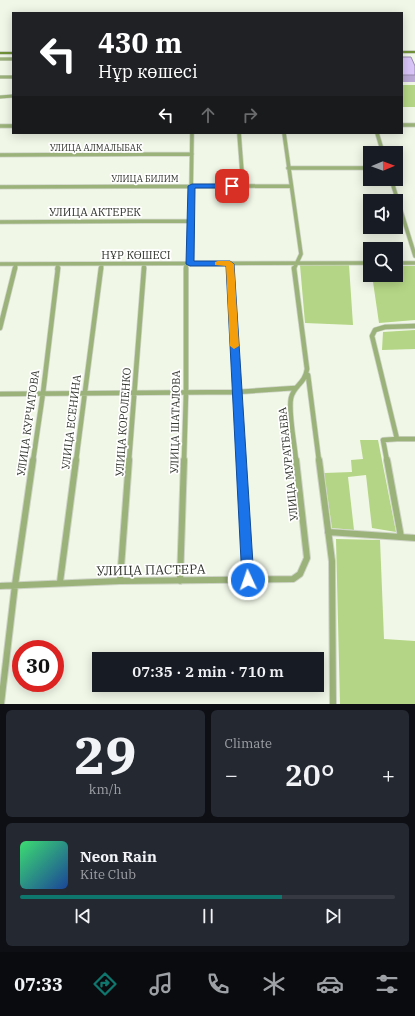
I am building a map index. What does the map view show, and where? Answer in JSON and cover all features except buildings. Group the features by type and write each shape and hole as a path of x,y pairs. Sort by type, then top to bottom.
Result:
{"street":[{"path":"403,52 415,52"},
{"path":"0,53 12,53"},
{"path":"0,59 12,59"},
{"path":"0,77 12,77"},
{"path":"0,96 12,96"},
{"path":"403,125 415,125"},
{"path":"0,126 12,126"},
{"name":"УЛИЦА ШАТАЛОВА","path":"180,581 186,393 188,264 192,186 192,134"},
{"path":"239,134 243,186"},
{"path":"284,134 301,254 296,262 294,270 295,281 332,561 333,704"},
{"path":"377,134 381,146"},
{"name":"УЛИЦА АЛМАЛЫБАК","path":"0,155 192,154"},
{"path":"288,168 363,168"},
{"name":"УЛИЦА БИЛИМ","path":"0,187 291,186"},
{"path":"393,186 415,256"},
{"name":"УЛИЦА АКТЕРЕК","path":"0,222 191,221"},
{"name":"НҰР КӨШЕСІ","path":"0,264 363,263"},
{"path":"403,263 415,263"},
{"path":"0,328 16,264"},
{"name":"УЛИЦА КУРЧАТОВА","path":"0,704 58,264"},
{"name":"УЛИЦА ЕСЕНИНА","path":"60,582 102,264"},
{"name":"УЛИЦА КОРОЛЕНКО","path":"120,581 144,264"},
{"path":"230,264 248,580"},
{"path":"397,439 372,336 375,330 385,327 415,326"},
{"name":"УЛИЦА МУРАТБАЕВА","path":"300,574 307,558 292,422 291,399 295,388 302,384 306,378 307,369"},
{"path":"0,394 237,392 295,388"},
{"path":"401,537 383,440 415,439"},
{"path":"328,532 415,538"},
{"name":"УЛИЦА ПАСТЕРА","path":"0,586 60,582 293,579 300,574"}],"green space":[{"path":"403,85 415,85 415,107 403,107"},
{"path":"300,265 349,265 353,325 305,323"},
{"path":"403,266 415,266 415,320 379,323 373,282 403,282"},
{"path":"415,330 415,349 382,350 383,332"},
{"path":"360,440 378,440 396,532 372,528 366,475 348,477 354,530 332,528 324,473 352,472 351,460 363,459"},
{"path":"336,539 380,540 384,639 415,641 415,704 340,704"}],"slow traffic":[{"path":"218,264 230,264 234,346"}],"route":[{"path":"232,186 192,186 190,264 230,264 248,580"}]}
